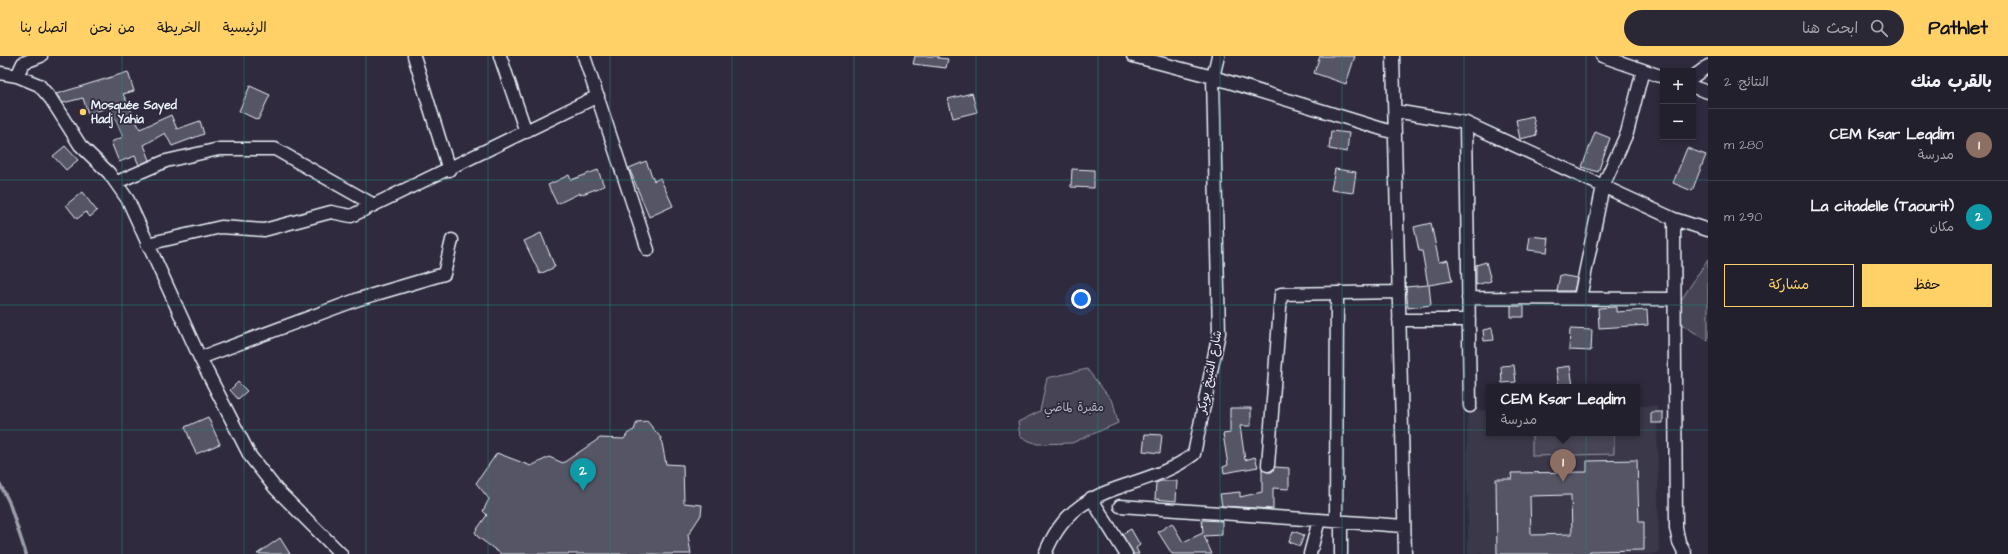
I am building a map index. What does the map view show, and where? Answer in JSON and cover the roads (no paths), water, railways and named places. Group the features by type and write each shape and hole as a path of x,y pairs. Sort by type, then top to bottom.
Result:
{"street":[{"path":"17,76 23,63 41,56"},
{"path":"414,56 448,170"},
{"path":"500,56 526,132"},
{"path":"584,56 648,250"},
{"path":"1133,56 1213,77 1395,133"},
{"name":"شارع الشيخ بوبكر","path":"1046,554 1052,538 1064,520 1091,498 1181,464 1194,454 1219,333 1213,77 1218,56"},
{"path":"1393,56 1405,554"},
{"path":"1602,56 1660,75"},
{"path":"1696,75 1708,66"},
{"path":"1580,298 1603,186 1627,133 1643,70"},
{"path":"0,73 17,76 39,85 51,99 80,145 117,182 128,200 200,358 250,456 276,489 341,554"},
{"path":"1696,88 1708,92"},
{"path":"147,244 221,227 264,230 331,212 351,216 598,96"},
{"path":"1395,110 1466,123 1674,219 1708,230"},
{"path":"1466,123 1470,406"},
{"path":"117,182 166,162 219,149 275,149 374,205"},
{"path":"1674,219 1676,528 1679,542 1685,554"},
{"path":"200,358 359,299 444,274 452,240"},
{"path":"1268,465 1280,294 1399,292"},
{"path":"1337,293 1339,521 1341,554"},
{"path":"1468,298 1674,299"},
{"path":"1399,320 1469,320"},
{"path":"1091,498 1126,554"},
{"path":"1120,506 1404,526"},
{"path":"1310,554 1319,520"}],"waterway":[{"path":"0,484 9,502 26,554"}],"place":[{"name":"Mosquée Sayed Hadj Yahia","path":"83,112"},
{"name":"CEM Ksar Leqdim","path":"1563,482"},
{"name":"La citadelle (Taourit)","path":"583,491"}],"park label":[{"name":"مقبرة لماضي","path":"1074,407"}]}
